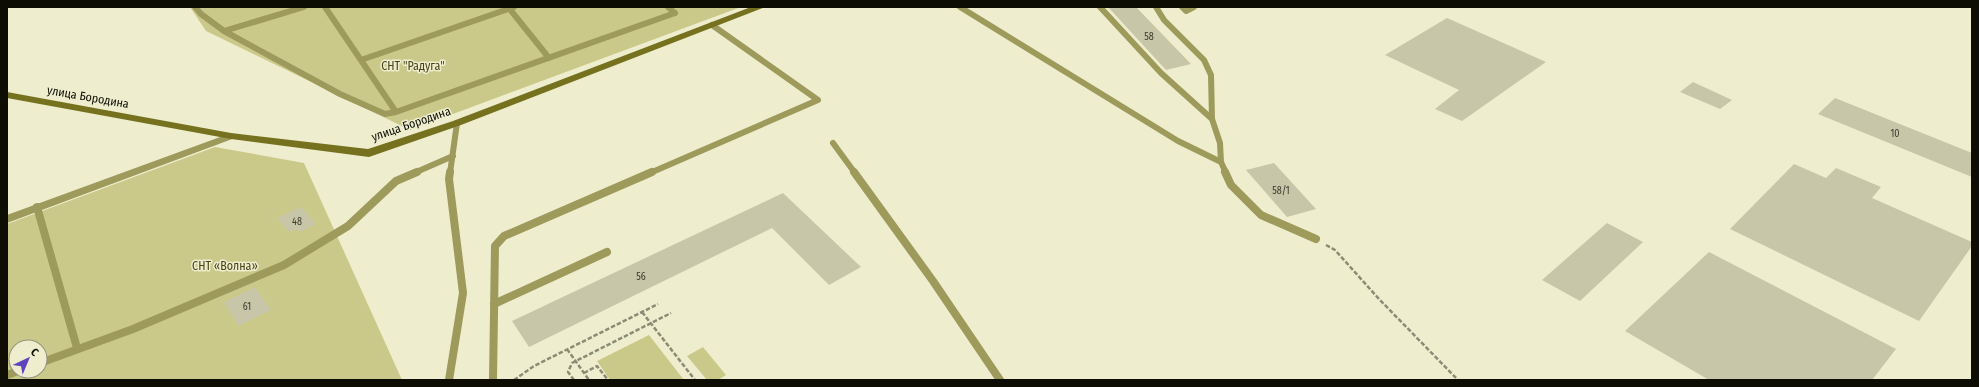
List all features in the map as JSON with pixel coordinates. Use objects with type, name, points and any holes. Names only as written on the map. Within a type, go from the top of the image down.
[{"type":"main road","name":"улица Бородина","points":[[7,95],[231,136],[369,153],[456,123],[760,7]]},
{"type":"street","points":[[7,218],[231,136]]},
{"type":"lane","points":[[195,7],[201,14],[224,31],[340,94],[384,114],[396,112],[675,13],[668,7]]},
{"type":"lane","points":[[224,31],[304,7]]},
{"type":"lane","points":[[325,7],[396,112]]},
{"type":"lane","points":[[960,7],[1178,141],[1221,162]]},
{"type":"lane","points":[[1100,7],[1161,73],[1212,119]]},
{"type":"lane","points":[[1156,7],[1164,20],[1204,60],[1212,75],[1212,119],[1220,143],[1221,162],[1231,185],[1261,215],[1316,239]]},
{"type":"lane","points":[[1182,7],[1186,11],[1194,7]]},
{"type":"lane","points":[[361,60],[510,8],[549,58]]},
{"type":"lane","points":[[493,380],[495,246],[498,241],[504,236],[818,100],[712,25]]},
{"type":"lane","points":[[449,380],[463,293],[449,179],[456,123]]},
{"type":"lane","points":[[832,143],[933,281],[1000,380]]},
{"type":"lane","points":[[48,360],[133,329],[284,265],[348,226],[396,181],[453,156]]},
{"type":"lane","points":[[36,207],[77,348]]},
{"type":"lane","points":[[494,304],[606,252]]},
{"type":"path","points":[[1316,239],[1335,250],[1379,300],[1458,380]]},
{"type":"path","points":[[514,380],[534,366],[658,304]]},
{"type":"path","points":[[642,312],[695,380]]},
{"type":"path","points":[[574,380],[568,372],[568,367],[576,361],[671,313]]},
{"type":"path","points":[[568,349],[589,380]]},
{"type":"path","points":[[584,373],[597,366],[608,380]]},
{"type":"green space","name":"СНТ \"Радуга\"","points":[[190,7],[741,7],[410,130],[206,31]]},
{"type":"green space","name":"СНТ «Волна»","points":[[215,147],[304,163],[402,380],[7,380],[7,224]]},
{"type":"green space","points":[[649,335],[684,380],[610,380],[597,361]]},
{"type":"green space","points":[[703,347],[726,375],[718,380],[707,380],[687,356]]},
{"type":"building","points":[[1108,7],[1136,7],[1191,64],[1166,70]]},
{"type":"building","points":[[1447,18],[1546,62],[1462,121],[1435,109],[1459,90],[1385,55]]},
{"type":"building","points":[[1693,82],[1732,100],[1720,109],[1680,92]]},
{"type":"building","points":[[1835,98],[1972,153],[1972,177],[1818,114]]},
{"type":"building","points":[[1274,163],[1316,209],[1287,217],[1246,170]]},
{"type":"building","points":[[1794,164],[1826,178],[1836,168],[1881,187],[1872,198],[1972,242],[1972,246],[1919,321],[1730,229]]},
{"type":"building","points":[[783,193],[861,267],[829,285],[772,228],[529,347],[512,321]]},
{"type":"building","points":[[301,207],[316,224],[300,232],[297,229],[289,232],[277,218]]},
{"type":"building","points":[[1607,223],[1643,242],[1580,301],[1542,280]]},
{"type":"building","points":[[1709,252],[1896,349],[1872,380],[1709,380],[1625,331]]},
{"type":"building","points":[[255,287],[271,310],[239,326],[224,302]]}]
